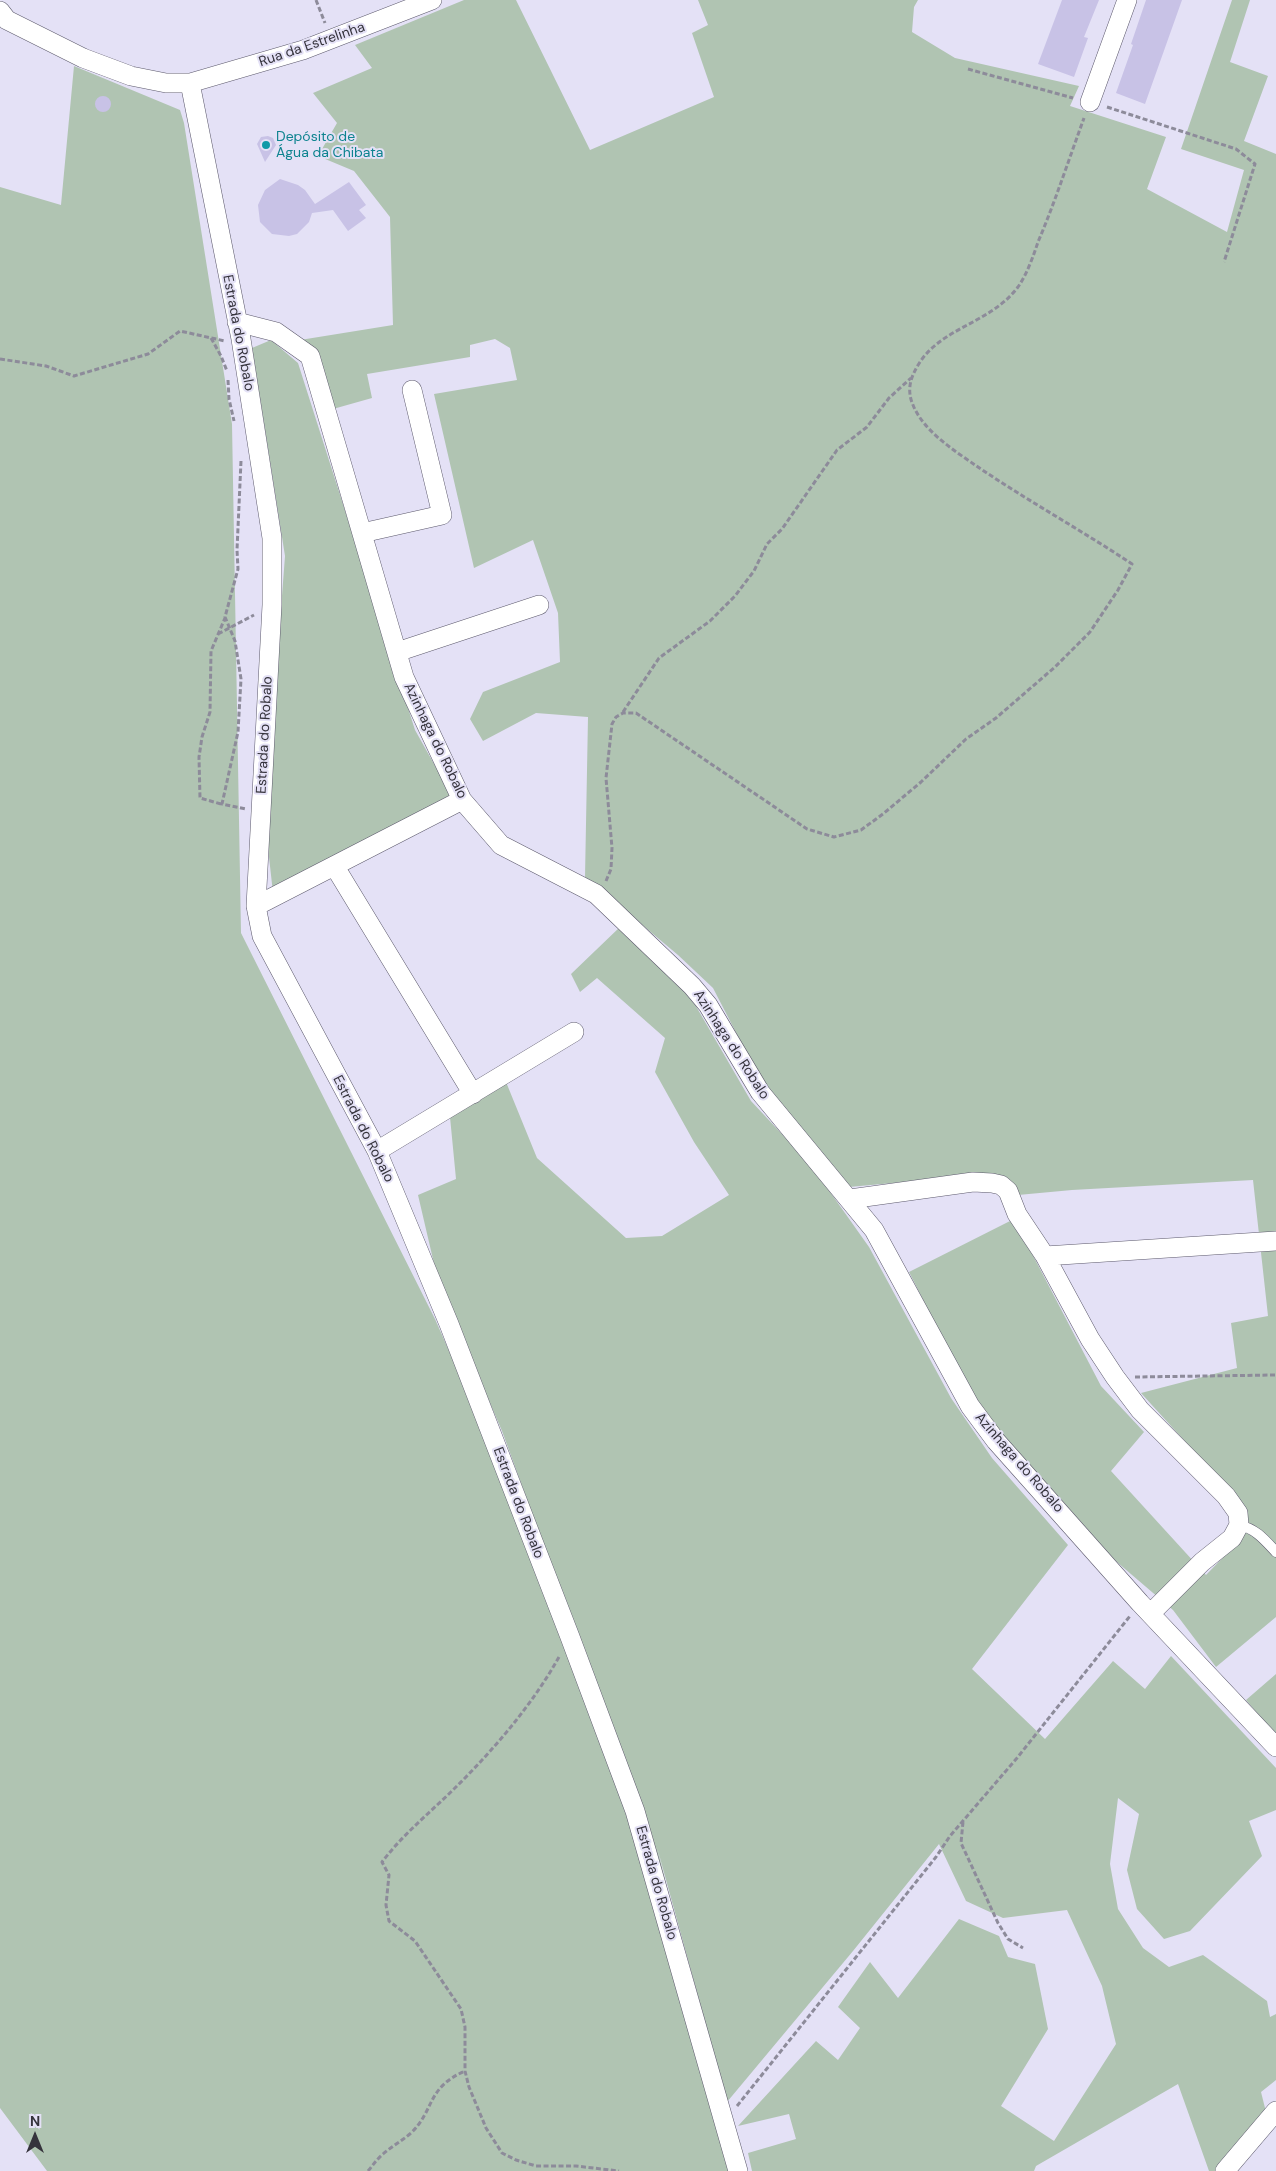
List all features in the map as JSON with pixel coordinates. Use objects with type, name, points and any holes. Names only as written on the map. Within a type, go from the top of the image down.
[{"type":"street","name":"Rua da Estrelinha","points":[[0,11],[7,20],[83,58],[131,76],[166,83],[190,84],[303,50],[432,0]]},
{"type":"street","points":[[1090,102],[1127,0]]},
{"type":"street","name":"Estrada do Robalo","points":[[190,84],[239,331],[272,538],[272,606],[256,906],[262,936],[377,1151],[449,1324],[570,1637],[635,1811],[738,2171]]},
{"type":"street","name":"Azinhaga do Robalo","points":[[239,331],[276,332],[310,356],[404,677],[462,800],[501,844],[596,894],[692,986],[708,1005],[760,1092],[850,1198],[874,1230],[970,1406],[996,1441],[1146,1608],[1276,1747]]},
{"type":"street","points":[[362,533],[442,515],[412,390]]},
{"type":"street","points":[[397,652],[539,605]]},
{"type":"street","points":[[256,906],[462,800]]},
{"type":"street","points":[[335,867],[473,1094]]},
{"type":"street","points":[[377,1151],[574,1032]]},
{"type":"street","points":[[850,1198],[974,1182],[992,1182],[1001,1185],[1008,1191],[1017,1214],[1045,1256],[1090,1339],[1115,1377],[1140,1410],[1226,1496],[1238,1513],[1239,1525],[1232,1538],[1146,1608]]},
{"type":"street","points":[[1045,1256],[1276,1241]]},
{"type":"street","points":[[1225,2171],[1276,2111]]},
{"type":"lane","points":[[1239,1525],[1251,1528],[1260,1534],[1276,1552]]},
{"type":"path","points":[[316,0],[332,39]]},
{"type":"path","points":[[968,69],[1090,102],[1236,148],[1255,164],[1224,262]]},
{"type":"path","points":[[623,713],[636,713],[806,829],[834,837],[861,830],[883,814],[921,782],[966,739],[996,718],[1055,667],[1090,632],[1118,590],[1132,564],[1018,494],[950,448],[924,422],[913,405],[909,390],[912,378],[921,361],[941,340],[978,321],[1002,305],[1019,286],[1044,230],[1090,102]]},
{"type":"path","points":[[0,358],[46,366],[74,376],[148,354],[180,330],[223,341],[239,331]]},
{"type":"path","points":[[211,338],[228,374],[229,399],[236,428]]},
{"type":"path","points":[[596,894],[611,869],[612,848],[606,778],[612,724],[616,717],[623,713],[659,658],[710,622],[735,596],[754,571],[767,544],[782,529],[837,450],[866,427],[889,398],[912,378]]},
{"type":"path","points":[[241,455],[236,550],[238,569],[225,618],[211,651],[210,712],[202,737],[198,778],[200,798],[260,811]]},
{"type":"path","points":[[218,634],[272,606]]},
{"type":"path","points":[[222,804],[238,732],[241,679],[235,641],[225,618]]},
{"type":"path","points":[[1115,1377],[1276,1376]]},
{"type":"path","points":[[724,2122],[964,1821],[1146,1608]]},
{"type":"path","points":[[570,1637],[529,1704],[499,1742],[457,1786],[397,1842],[382,1862],[389,1875],[386,1905],[389,1921],[415,1941],[461,2009],[465,2028],[465,2071],[469,2087],[486,2128],[502,2153],[527,2164],[593,2167],[619,2171]]},
{"type":"path","points":[[964,1821],[960,1838],[961,1843],[991,1908],[1008,1939],[1023,1948]]},
{"type":"path","points":[[368,2171],[383,2154],[411,2133],[420,2122],[435,2092],[451,2077],[465,2071]]},
{"type":"green space","points":[[464,0],[516,0],[590,150],[714,97],[692,33],[708,25],[698,0],[918,0],[914,7],[912,32],[955,58],[1079,86],[1070,106],[1166,137],[1147,189],[1227,232],[1244,170],[1181,149],[1232,0],[1250,0],[1230,62],[1268,76],[1244,141],[1276,154],[1276,1617],[1216,1667],[1173,1610],[1111,1557],[997,1430],[960,1373],[909,1272],[1014,1219],[1101,1386],[1144,1432],[1111,1471],[1206,1575],[1237,1543],[1220,1480],[1141,1393],[1237,1368],[1231,1323],[1268,1316],[1253,1180],[1072,1190],[1018,1195],[937,1179],[849,1187],[762,1083],[713,988],[678,955],[585,877],[588,717],[536,713],[483,741],[470,719],[483,692],[560,662],[558,613],[533,540],[474,568],[434,394],[517,380],[510,348],[495,339],[470,345],[470,357],[367,374],[372,398],[333,409],[300,340],[393,325],[390,217],[354,171],[318,156],[337,123],[313,93],[372,68],[355,45]]},
{"type":"green space","points":[[74,66],[180,110],[184,123],[232,424],[241,933],[435,1319],[588,1667],[502,1431],[439,1285],[418,1195],[456,1179],[450,1117],[506,1082],[537,1158],[626,1238],[662,1236],[729,1195],[694,1142],[655,1072],[665,1038],[597,978],[580,992],[571,974],[621,926],[686,989],[751,1101],[811,1165],[869,1247],[951,1398],[992,1458],[1068,1545],[972,1669],[1045,1739],[1113,1661],[1145,1689],[1171,1656],[1276,1768],[1276,1810],[1249,1821],[1262,1856],[1190,1931],[1164,1939],[1137,1909],[1127,1870],[1139,1814],[1118,1798],[1110,1864],[1118,1909],[1143,1948],[1169,1967],[1203,1955],[1267,2001],[1270,2017],[1276,2014],[1276,2080],[1261,2092],[1266,2112],[1215,2171],[1209,2171],[1178,2084],[1036,2166],[1034,2171],[752,2171],[748,2153],[796,2139],[789,2114],[738,2126],[816,2041],[838,2060],[860,2028],[838,2007],[870,1962],[898,1998],[959,1919],[999,1936],[1008,1957],[1035,1964],[1048,2029],[1001,2106],[1054,2141],[1116,2044],[1102,1986],[1067,1910],[1003,1918],[966,1901],[939,1844],[727,2102],[657,1847],[738,2171],[47,2171],[0,2108],[0,187],[61,205]]},
{"type":"green space","points":[[271,340],[298,363],[415,730],[452,796],[273,893],[265,821],[285,556],[252,348]]},
{"type":"green space","points":[[1276,1674],[1276,1736],[1246,1700]]},
{"type":"building","points":[[1062,0],[1099,0],[1084,37],[1088,38],[1074,77],[1038,64]]},
{"type":"building","points":[[1146,0],[1182,0],[1145,104],[1116,93]]},
{"type":"building","points":[[103,96],[111,104],[103,112],[95,104]]},
{"type":"building","name":"Depósito de Água da Chibata","points":[[268,136],[273,138],[276,145],[265,162],[257,144],[261,137]]},
{"type":"building","points":[[280,179],[298,185],[305,190],[315,204],[349,182],[366,205],[359,210],[366,218],[348,231],[333,210],[312,213],[309,222],[297,234],[289,236],[272,234],[260,222],[258,205],[265,190]]},
{"type":"place","name":"Depósito de Água da Chibata","points":[[266,145]]}]
